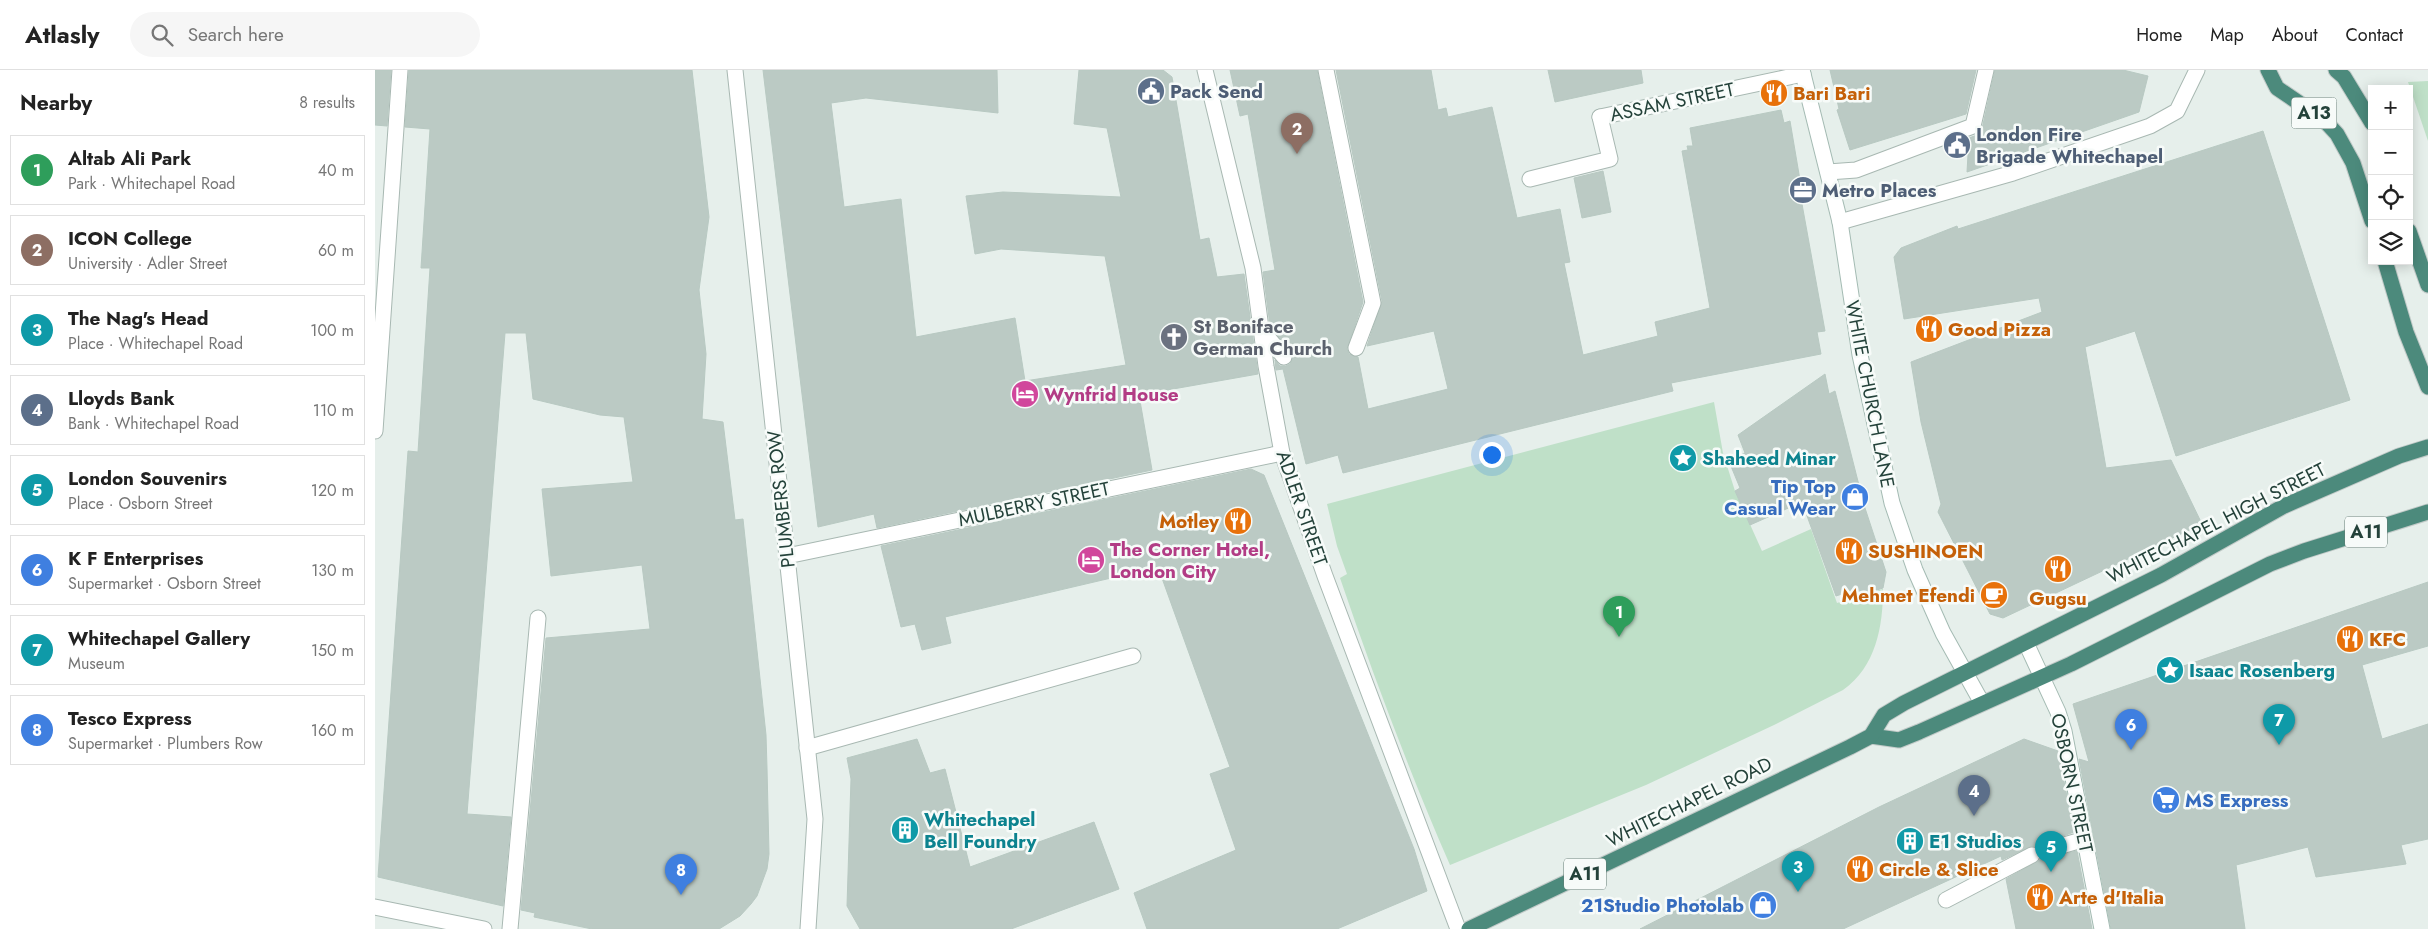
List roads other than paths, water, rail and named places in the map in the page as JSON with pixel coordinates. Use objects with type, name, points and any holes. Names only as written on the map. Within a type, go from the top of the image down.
[{"type":"highway","name":"A13","points":[[2268,70],[2277,88],[2324,120],[2337,134],[2353,163],[2372,220]]},
{"type":"highway","name":"A13","points":[[2336,70],[2345,77],[2368,116]]},
{"type":"highway","points":[[2413,242],[2428,285]]},
{"type":"highway","points":[[2386,265],[2406,332],[2428,387]]},
{"type":"highway","name":"WHITECHAPEL HIGH STREET","points":[[2025,643],[2161,575],[2284,506],[2399,456],[2428,447]]},
{"type":"highway","name":"A11","points":[[1871,736],[1899,740],[2127,637],[2270,564],[2303,551],[2428,512]]},
{"type":"highway","points":[[1871,736],[1884,715],[2025,643]]},
{"type":"highway","name":"WHITECHAPEL ROAD","points":[[1469,929],[1871,736]]},
{"type":"street","points":[[375,431],[377,361],[400,70]]},
{"type":"street","name":"PLUMBERS ROW","points":[[735,70],[815,819],[808,929]]},
{"type":"street","name":"ADLER STREET","points":[[1205,70],[1253,268],[1261,329],[1282,453],[1325,576],[1458,929]]},
{"type":"street","points":[[1326,70],[1373,303],[1356,348]]},
{"type":"street","points":[[1829,172],[1855,170],[1973,126],[1987,70]]},
{"type":"street","points":[[1840,222],[2013,174],[2149,126],[2177,111],[2197,70]]},
{"type":"street","name":"WHITE CHURCH LANE","points":[[1803,72],[1840,222],[1860,355],[1892,503],[1915,570],[1943,633],[1982,703]]},
{"type":"street","name":"ASSAM STREET","points":[[1530,179],[1610,159],[1600,117],[1803,72]]},
{"type":"street","points":[[1261,329],[1284,357]]},
{"type":"street","name":"MULBERRY STREET","points":[[787,556],[1282,453]]},
{"type":"street","points":[[510,929],[538,618]]},
{"type":"street","name":"OSBORN STREET","points":[[2025,643],[2042,676],[2064,731],[2102,929]]},
{"type":"street","points":[[807,748],[1133,656]]},
{"type":"street","points":[[2061,846],[2085,839]]},
{"type":"street","points":[[1946,900],[2032,855]]},
{"type":"street","points":[[375,906],[484,929]]},
{"type":"place","name":"Pack Send","points":[[1151,91]]},
{"type":"place","name":"Bari Bari","points":[[1774,93]]},
{"type":"place","name":"London Fire Brigade Whitechapel","points":[[1957,145]]},
{"type":"place","name":"ICON College","points":[[1297,154]]},
{"type":"place","name":"Metro Places","points":[[1803,190]]},
{"type":"place","name":"Good Pizza","points":[[1929,329]]},
{"type":"place","name":"St Boniface German Church","points":[[1174,337]]},
{"type":"place","name":"Wynfrid House","points":[[1025,394]]},
{"type":"place","name":"Shaheed Minar","points":[[1683,458]]},
{"type":"place","name":"Tip Top Casual Wear","points":[[1855,497]]},
{"type":"place","name":"Motley","points":[[1238,521]]},
{"type":"place","name":"SUSHINOEN","points":[[1849,551]]},
{"type":"place","name":"The Corner Hotel, London City","points":[[1091,560]]},
{"type":"place","name":"Gugsu","points":[[2058,569]]},
{"type":"place","name":"Mehmet Efendi","points":[[1994,595]]},
{"type":"place","name":"Altab Ali Park","points":[[1619,637]]},
{"type":"place","name":"KFC","points":[[2350,639]]},
{"type":"place","name":"Isaac Rosenberg","points":[[2170,670]]},
{"type":"place","name":"Whitechapel Gallery","points":[[2279,745]]},
{"type":"place","name":"K F Enterprises","points":[[2131,750]]},
{"type":"place","name":"MS Express","points":[[2166,800]]},
{"type":"place","name":"Lloyds Bank","points":[[1974,816]]},
{"type":"place","name":"Whitechapel Bell Foundry","points":[[905,830]]},
{"type":"place","name":"E1 Studios","points":[[1910,841]]},
{"type":"place","name":"Circle & Slice","points":[[1860,869]]},
{"type":"place","name":"London Souvenirs","points":[[2051,872]]},
{"type":"place","name":"The Nag's Head","points":[[1798,892]]},
{"type":"place","name":"Tesco Express","points":[[681,895]]},
{"type":"place","name":"Arte d'Italia","points":[[2040,897]]},
{"type":"place","name":"21Studio Photolab","points":[[1763,905]]}]
